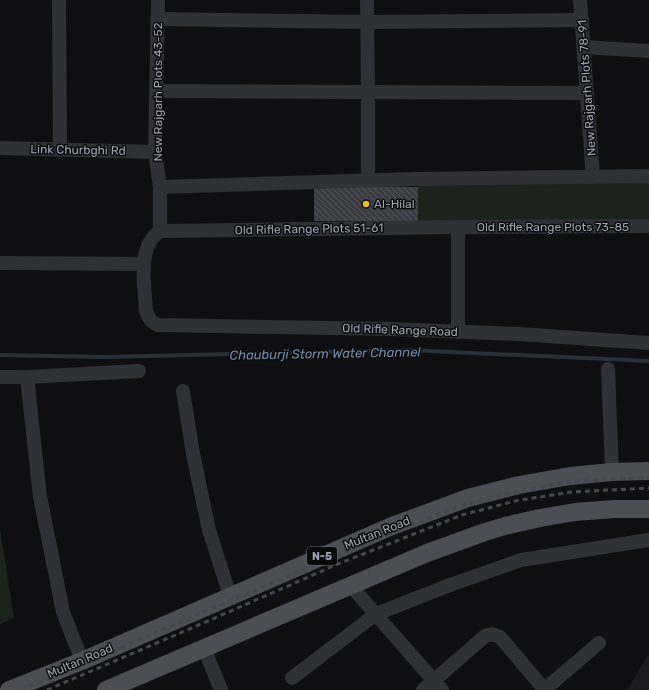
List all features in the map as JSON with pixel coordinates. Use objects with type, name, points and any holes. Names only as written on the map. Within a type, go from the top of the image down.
[{"type":"main road","name":"Multan Road","points":[[8,690],[82,661],[392,526],[468,498],[518,485],[570,476],[612,472],[649,471]]},
{"type":"main road","points":[[106,690],[427,553],[505,526],[575,512],[614,509],[649,509]]},
{"type":"street","points":[[59,0],[60,149]]},
{"type":"street","name":"New Rajgarh Plots 43-52","points":[[158,0],[155,152],[160,187],[160,231]]},
{"type":"street","points":[[367,0],[368,180]]},
{"type":"street","name":"New Rajgarh Plots 78-91","points":[[580,0],[593,177]]},
{"type":"street","points":[[158,18],[367,22],[582,20]]},
{"type":"street","points":[[584,47],[649,51]]},
{"type":"street","points":[[157,91],[587,93]]},
{"type":"street","name":"Link Churbghi Rd","points":[[0,148],[155,152]]},
{"type":"street","points":[[160,187],[368,180],[649,176]]},
{"type":"street","name":"Old Rifle Range Plots 73-85","points":[[458,227],[649,226]]},
{"type":"street","points":[[458,227],[458,332]]},
{"type":"street","name":"Old Rifle Range Plots 51-61","points":[[160,231],[458,227]]},
{"type":"street","points":[[0,263],[143,264],[146,250],[150,241],[160,231]]},
{"type":"street","name":"Old Rifle Range Road","points":[[143,264],[146,312],[152,322],[158,325],[519,334],[649,343]]},
{"type":"street","points":[[608,369],[612,472]]},
{"type":"street","points":[[0,376],[139,371]]},
{"type":"street","points":[[27,376],[40,497],[63,612],[82,661]]},
{"type":"street","points":[[183,391],[192,454],[209,530],[230,596]]},
{"type":"street","points":[[292,678],[376,614],[450,585],[521,560],[649,540]]},
{"type":"street","points":[[351,586],[438,685]]},
{"type":"street","points":[[423,690],[438,685],[485,636],[492,634],[500,637],[545,690],[599,643]]},
{"type":"street","points":[[204,648],[221,690]]},
{"type":"shaded area","points":[[649,175],[649,225],[418,225],[418,179]]},
{"type":"shaded area","points":[[0,529],[14,618],[0,624]]},
{"type":"shaded area","points":[[649,653],[649,690],[627,690]]},
{"type":"building","name":"Al-Hilal","points":[[314,187],[418,187],[418,221],[314,221]]},
{"type":"waterway","name":"Chauburji Storm Water Channel","points":[[0,355],[104,357],[408,350],[649,361]]},
{"type":"railway","points":[[21,690],[338,555],[460,506],[512,492],[568,482],[601,479],[649,478]]},
{"type":"railway","points":[[47,690],[338,564],[462,515],[515,501],[571,492],[649,488]]},
{"type":"place","name":"Al-Hilal","points":[[366,204]]}]
